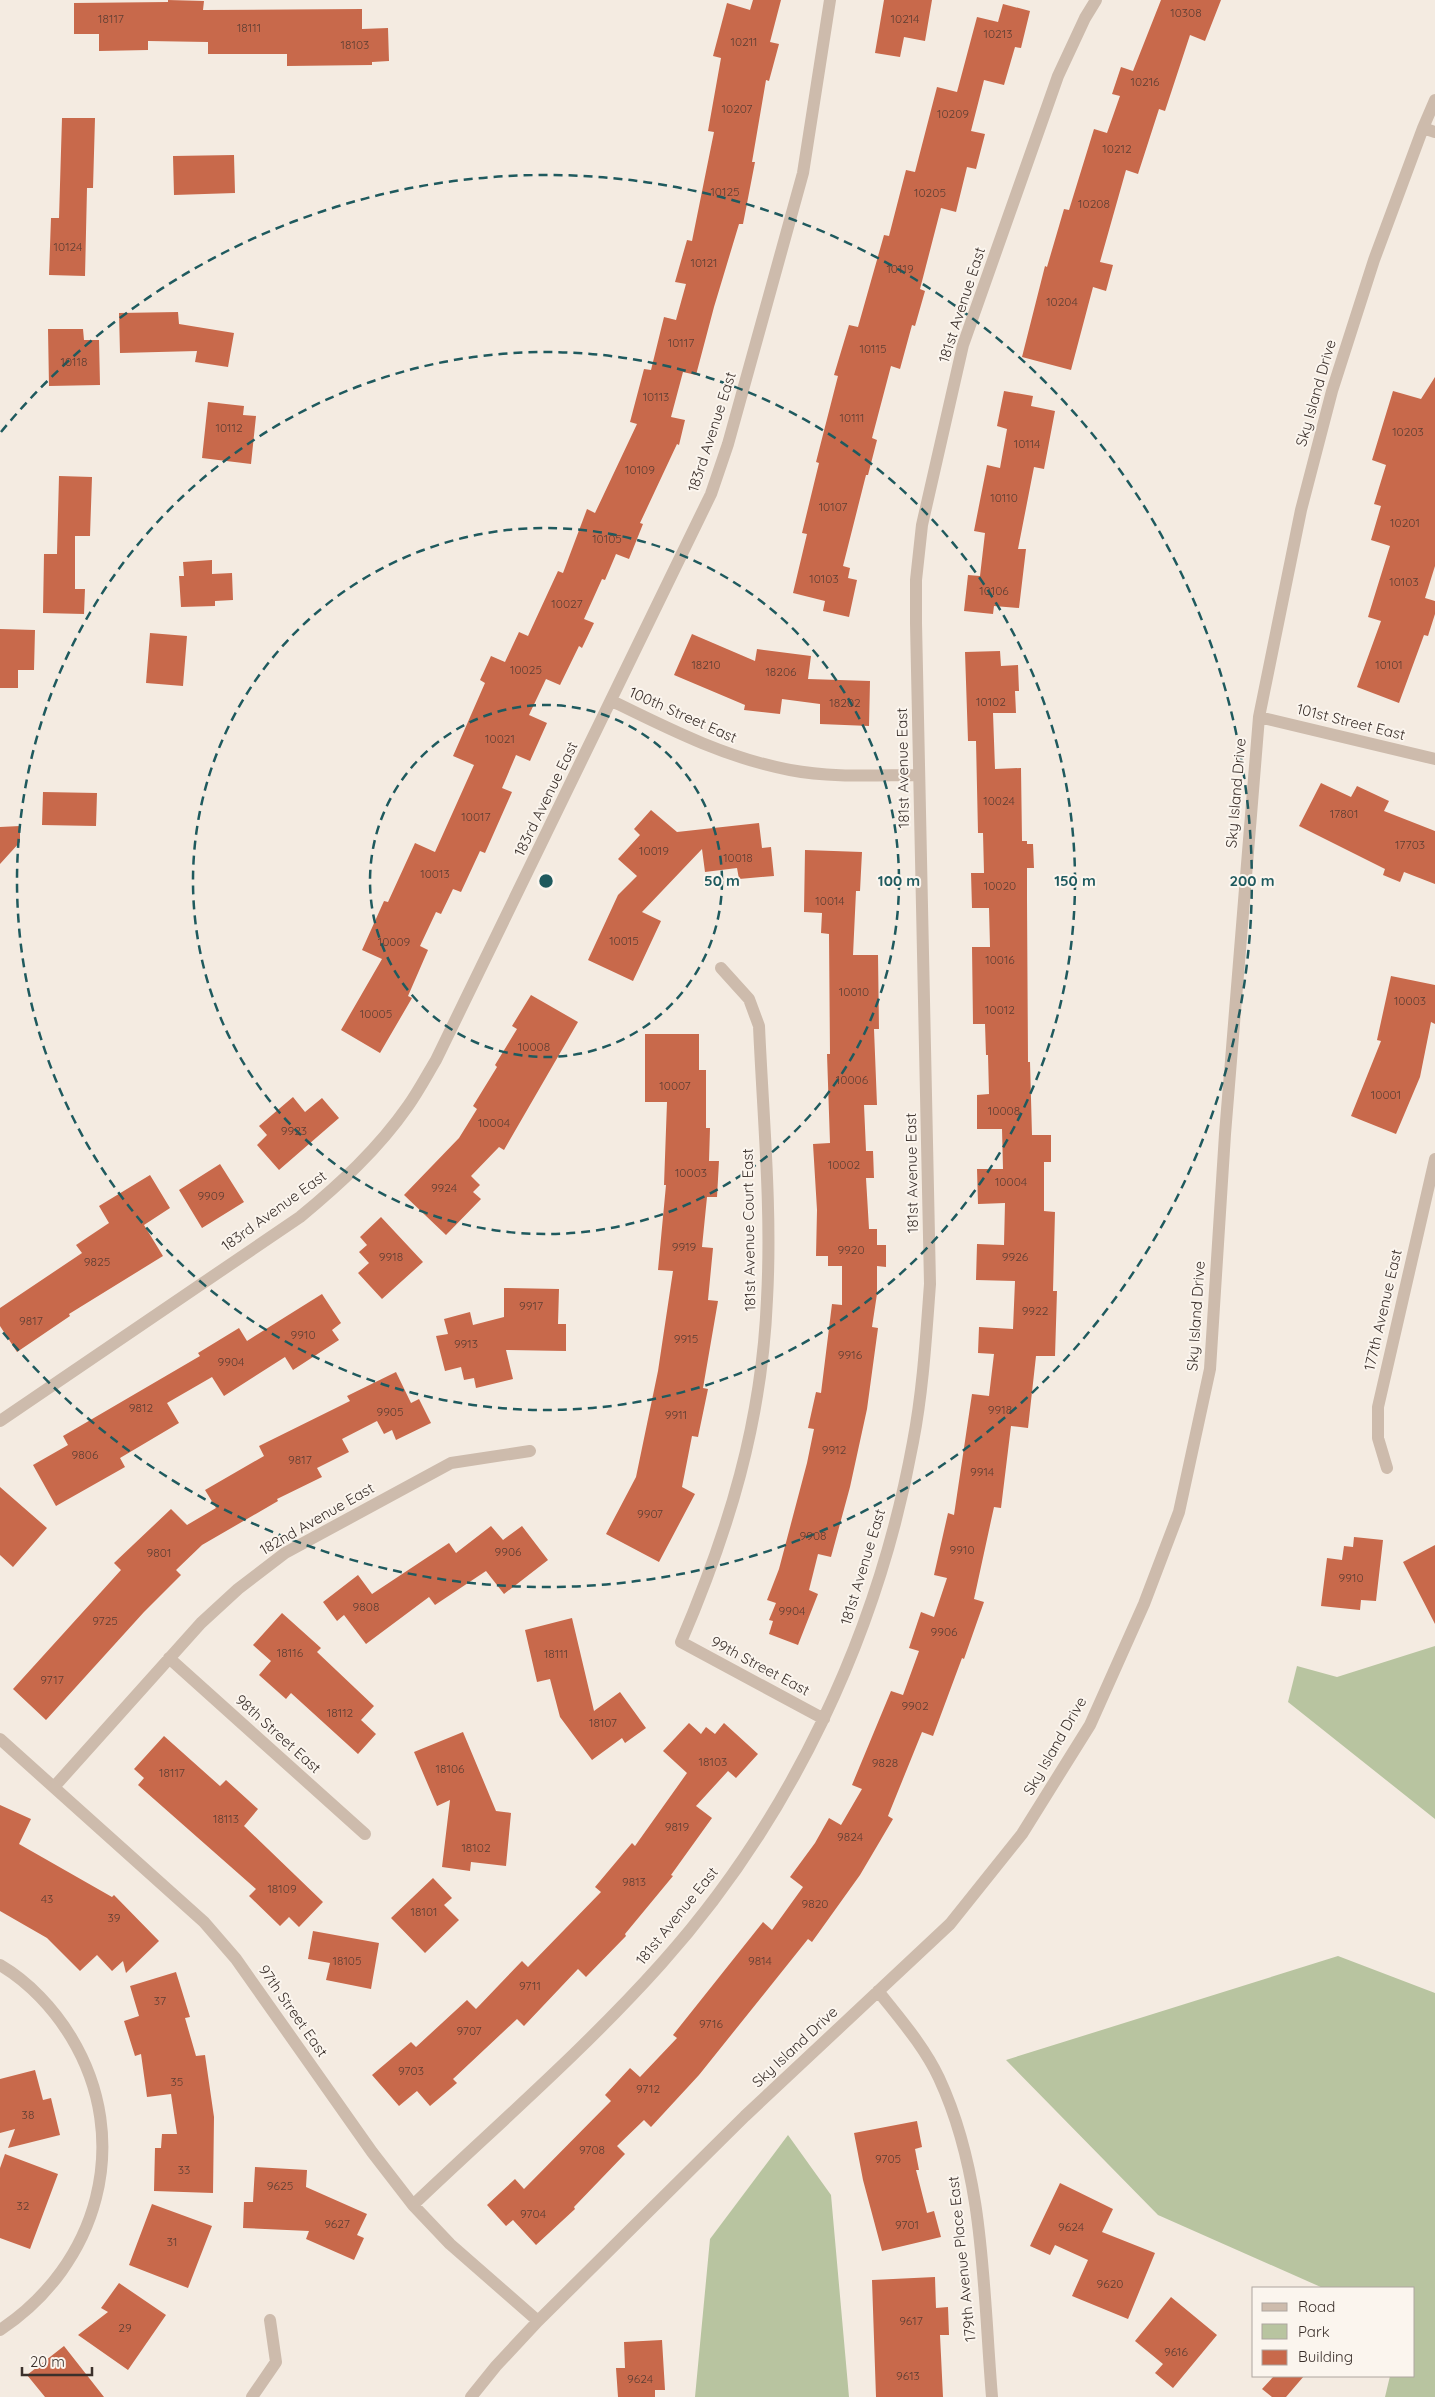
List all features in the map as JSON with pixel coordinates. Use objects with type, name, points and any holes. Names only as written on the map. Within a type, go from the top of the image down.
[{"type":"street","name":"183rd Avenue East","points":[[0,1421],[300,1217],[337,1186],[377,1146],[408,1106],[436,1060],[612,701],[710,494],[728,444],[803,173],[830,0]]},
{"type":"street","name":"181st Avenue East","points":[[413,2205],[604,2024],[662,1963],[711,1903],[760,1833],[802,1762],[824,1719],[855,1648],[878,1584],[899,1510],[913,1442],[925,1359],[930,1284],[916,580],[924,516],[963,345],[1058,76],[1085,18],[1096,0]]},
{"type":"street","name":"Sky Island Drive","points":[[471,2397],[496,2366],[538,2321],[745,2116],[950,1924],[1022,1834],[1085,1733],[1144,1604],[1179,1512],[1210,1369],[1225,1134],[1259,717],[1301,510],[1332,391],[1374,260],[1435,100]]},
{"type":"street","points":[[1423,128],[1435,132]]},
{"type":"street","name":"100th Street East","points":[[612,701],[690,739],[739,758],[790,770],[839,775],[919,775]]},
{"type":"street","name":"101st Street East","points":[[1259,717],[1435,759]]},
{"type":"street","name":"181st Avenue Court East","points":[[681,1642],[710,1576],[747,1452],[763,1358],[768,1299],[768,1230],[759,1026],[749,999],[721,968]]},
{"type":"street","name":"177th Avenue East","points":[[1386,1468],[1378,1438],[1378,1406],[1434,1162]]},
{"type":"street","name":"182nd Avenue East","points":[[54,1787],[201,1624],[238,1588],[285,1553],[451,1463],[530,1451]]},
{"type":"street","name":"99th Street East","points":[[681,1642],[824,1719]]},
{"type":"street","name":"98th Street East","points":[[169,1658],[365,1834]]},
{"type":"street","name":"97th Street East","points":[[0,1738],[204,1922],[236,1959],[372,2152],[413,2205],[450,2244],[538,2321]]},
{"type":"street","points":[[0,1965],[13,1973],[46,2002],[63,2024],[79,2051],[89,2074],[98,2104],[102,2143],[101,2173],[94,2206],[85,2231],[68,2264],[47,2292],[19,2317],[0,2330]]},
{"type":"street","name":"179th Avenue Place East","points":[[878,1991],[921,2046],[939,2077],[961,2135],[973,2184],[992,2397]]},
{"type":"street","points":[[252,2397],[276,2362],[270,2320]]},
{"type":"green space","points":[[1435,1646],[1435,1819],[1288,1702],[1297,1666],[1337,1677]]},
{"type":"green space","points":[[1338,1956],[1435,1993],[1435,2397],[1385,2397],[1390,2377],[1415,2377],[1415,2287],[1321,2287],[1158,2215],[1006,2060]]},
{"type":"green space","points":[[788,2135],[831,2195],[849,2397],[695,2397],[710,2239]]},
{"type":"building","points":[[168,0],[204,1],[203,10],[362,9],[362,29],[388,28],[389,61],[372,62],[372,65],[287,66],[287,54],[208,54],[208,42],[148,41],[148,50],[99,51],[99,34],[74,34],[74,3],[168,2]]},
{"type":"building","points":[[753,0],[781,0],[770,42],[779,44],[769,81],[766,80],[752,162],[755,162],[743,224],[739,224],[696,375],[683,372],[671,417],[685,420],[679,445],[677,444],[640,523],[643,524],[629,559],[616,554],[605,580],[602,579],[584,619],[594,623],[582,648],[579,646],[560,685],[546,679],[529,715],[547,723],[530,761],[516,755],[502,788],[512,792],[485,853],[480,851],[461,892],[453,889],[441,914],[436,912],[420,946],[428,950],[408,996],[412,998],[380,1053],[341,1030],[382,959],[362,950],[384,901],[388,902],[415,843],[435,852],[474,765],[453,756],[485,683],[480,680],[491,656],[505,662],[519,632],[528,636],[558,571],[563,573],[587,509],[595,513],[637,424],[630,422],[644,369],[651,370],[664,317],[676,320],[686,284],[675,282],[687,240],[692,241],[714,132],[708,131],[721,58],[713,56],[727,3],[750,10]]},
{"type":"building","points":[[884,0],[932,0],[925,41],[904,37],[900,57],[875,53]]},
{"type":"building","points":[[1161,0],[1221,0],[1205,41],[1190,35],[1165,111],[1159,109],[1138,174],[1126,170],[1100,262],[1113,265],[1106,291],[1093,287],[1071,370],[1022,357],[1045,266],[1047,267],[1064,209],[1069,210],[1094,129],[1107,133],[1120,96],[1112,94],[1121,67],[1133,71]]},
{"type":"building","points":[[1003,4],[1030,11],[1021,48],[1015,47],[1004,85],[984,80],[971,131],[985,134],[976,169],[967,167],[956,212],[941,208],[920,289],[925,291],[915,326],[912,325],[900,369],[891,366],[872,438],[877,440],[868,475],[866,475],[843,566],[850,568],[848,578],[857,580],[849,617],[823,611],[825,601],[793,593],[807,534],[802,533],[819,463],[816,462],[838,376],[834,375],[849,325],[858,327],[884,235],[889,236],[906,170],[915,172],[937,87],[957,92],[977,17],[998,22]]},
{"type":"building","points":[[62,118],[95,118],[93,188],[87,188],[85,276],[49,275],[51,218],[59,218]]},
{"type":"building","points":[[234,155],[235,193],[174,195],[173,156]]},
{"type":"building","points":[[178,312],[179,324],[234,333],[228,367],[195,362],[197,351],[120,353],[119,313]]},
{"type":"building","points":[[48,329],[83,329],[84,340],[99,340],[100,385],[49,386]]},
{"type":"building","points":[[1435,377],[1435,566],[1425,598],[1435,601],[1435,614],[1428,636],[1424,635],[1399,703],[1357,687],[1381,621],[1368,617],[1390,546],[1371,540],[1381,506],[1374,504],[1386,465],[1372,460],[1393,391],[1421,399]]},
{"type":"building","points":[[1004,391],[1033,396],[1031,406],[1055,411],[1044,469],[1034,467],[1018,549],[1026,549],[1019,608],[994,606],[993,614],[964,611],[968,575],[980,576],[985,533],[974,531],[987,465],[1000,468],[1007,429],[997,426]]},
{"type":"building","points":[[208,402],[244,406],[243,415],[256,416],[251,464],[202,458]]},
{"type":"building","points":[[59,476],[92,477],[90,536],[75,536],[75,589],[85,589],[84,614],[43,613],[44,554],[57,554]]},
{"type":"building","points":[[212,560],[212,574],[232,573],[233,600],[215,601],[215,606],[181,607],[179,576],[184,576],[183,562]]},
{"type":"building","points":[[0,629],[35,630],[34,670],[18,670],[18,688],[0,688]]},
{"type":"building","points":[[150,633],[187,636],[183,686],[146,683]]},
{"type":"building","points":[[692,634],[755,661],[757,649],[811,656],[808,679],[870,681],[869,726],[820,724],[820,704],[782,699],[780,714],[744,710],[745,705],[674,675]]},
{"type":"building","points":[[1000,651],[1001,666],[1018,665],[1019,691],[1015,691],[1016,713],[993,713],[995,769],[1021,768],[1022,841],[1027,841],[1027,844],[1033,844],[1034,868],[1027,868],[1028,1062],[1030,1062],[1032,1135],[1051,1135],[1051,1162],[1044,1162],[1044,1211],[1055,1212],[1053,1291],[1057,1291],[1055,1356],[1036,1356],[1028,1428],[1011,1426],[1001,1508],[994,1507],[974,1599],[984,1602],[964,1659],[962,1658],[933,1736],[922,1732],[888,1816],[893,1819],[860,1875],[812,1942],[808,1939],[699,2075],[651,2127],[644,2120],[617,2146],[625,2154],[574,2207],[575,2209],[536,2245],[513,2220],[506,2226],[487,2205],[515,2179],[524,2189],[611,2101],[605,2095],[630,2068],[640,2077],[677,2038],[673,2035],[763,1922],[772,1930],[803,1887],[790,1877],[815,1843],[829,1818],[841,1825],[862,1789],[852,1785],[891,1691],[903,1695],[919,1651],[909,1648],[921,1612],[934,1617],[947,1578],[934,1575],[948,1513],[954,1515],[972,1394],[989,1396],[994,1354],[978,1353],[979,1327],[1013,1329],[1015,1281],[976,1280],[977,1244],[1004,1245],[1005,1203],[978,1204],[977,1169],[1003,1169],[1002,1129],[977,1129],[977,1095],[989,1094],[988,1055],[986,1055],[985,1024],[973,1024],[972,947],[990,947],[989,908],[972,908],[971,873],[984,873],[983,833],[978,833],[976,741],[968,741],[965,652]]},
{"type":"building","points":[[1321,783],[1351,797],[1357,786],[1389,801],[1384,811],[1435,831],[1435,884],[1404,872],[1400,882],[1383,875],[1385,869],[1299,826]]},
{"type":"building","points":[[43,792],[97,793],[96,826],[42,825]]},
{"type":"building","points":[[651,810],[677,832],[759,823],[762,848],[771,847],[774,876],[739,879],[737,868],[705,872],[702,849],[642,912],[661,921],[633,981],[588,960],[618,895],[637,876],[618,859],[640,835],[634,829]]},
{"type":"building","points":[[20,826],[20,842],[0,864],[0,827]]},
{"type":"building","points":[[805,850],[862,852],[860,891],[856,891],[853,955],[878,955],[879,1029],[874,1029],[877,1105],[864,1105],[866,1151],[873,1151],[874,1178],[866,1178],[869,1229],[877,1229],[877,1245],[886,1245],[886,1267],[877,1266],[877,1294],[872,1327],[878,1328],[867,1409],[850,1487],[831,1557],[818,1554],[809,1590],[818,1594],[798,1645],[769,1634],[773,1621],[769,1620],[776,1603],[767,1600],[779,1569],[807,1463],[814,1429],[808,1428],[816,1392],[821,1393],[832,1304],[842,1305],[842,1266],[828,1266],[828,1256],[816,1256],[817,1210],[813,1144],[830,1143],[827,1054],[830,1054],[829,934],[821,933],[822,913],[804,912]]},
{"type":"building","points":[[1391,976],[1435,985],[1435,1024],[1431,1022],[1420,1077],[1396,1134],[1351,1116],[1381,1041],[1377,1040]]},
{"type":"building","points":[[531,995],[578,1022],[504,1150],[499,1147],[471,1176],[480,1185],[473,1192],[481,1199],[446,1235],[404,1195],[459,1138],[477,1109],[473,1106],[517,1029],[512,1026]]},
{"type":"building","points":[[645,1034],[699,1034],[699,1070],[706,1070],[706,1128],[710,1128],[709,1161],[719,1161],[717,1197],[707,1197],[702,1247],[713,1248],[708,1300],[718,1301],[703,1388],[708,1389],[698,1437],[692,1436],[682,1487],[695,1494],[659,1562],[606,1534],[636,1477],[658,1371],[673,1271],[658,1270],[666,1185],[664,1185],[667,1102],[645,1102]]},
{"type":"building","points":[[293,1097],[305,1112],[322,1098],[339,1118],[279,1170],[257,1145],[267,1135],[259,1126]]},
{"type":"building","points":[[220,1164],[244,1202],[202,1228],[179,1190]]},
{"type":"building","points":[[150,1175],[170,1208],[144,1225],[163,1256],[69,1314],[70,1316],[17,1352],[0,1326],[0,1308],[82,1253],[76,1245],[109,1223],[99,1206]]},
{"type":"building","points":[[381,1217],[423,1262],[382,1299],[358,1273],[369,1263],[359,1252],[367,1245],[360,1237]]},
{"type":"building","points":[[504,1288],[559,1289],[558,1324],[566,1324],[566,1351],[506,1350],[513,1379],[476,1388],[474,1378],[464,1380],[461,1367],[445,1371],[436,1336],[448,1334],[444,1319],[470,1312],[473,1325],[504,1317]]},
{"type":"building","points":[[322,1294],[341,1323],[332,1330],[339,1340],[293,1370],[285,1357],[224,1396],[212,1377],[167,1403],[179,1423],[120,1458],[125,1467],[56,1506],[33,1465],[68,1445],[63,1436],[200,1356],[198,1353],[239,1328],[247,1341]]},
{"type":"building","points":[[396,1372],[411,1403],[419,1399],[431,1423],[396,1440],[392,1430],[384,1434],[377,1421],[342,1439],[349,1452],[317,1468],[322,1477],[277,1499],[278,1501],[202,1545],[176,1570],[181,1575],[144,1612],[46,1720],[13,1689],[121,1570],[114,1563],[171,1509],[187,1525],[216,1508],[205,1490],[264,1456],[259,1446],[350,1401],[347,1396]]},
{"type":"building","points":[[0,1487],[47,1528],[13,1567],[0,1555]]},
{"type":"building","points":[[491,1526],[503,1540],[522,1526],[548,1560],[504,1594],[486,1571],[435,1605],[429,1597],[366,1644],[344,1615],[337,1621],[323,1602],[358,1575],[372,1594],[449,1543],[456,1553]]},
{"type":"building","points":[[1354,1537],[1383,1540],[1376,1601],[1361,1600],[1360,1610],[1321,1606],[1327,1558],[1342,1560],[1344,1546],[1353,1547]]},
{"type":"building","points":[[1435,1545],[1435,1624],[1403,1562]]},
{"type":"building","points":[[282,1613],[321,1648],[317,1652],[374,1706],[361,1720],[376,1734],[358,1754],[291,1693],[286,1699],[259,1675],[271,1661],[253,1645]]},
{"type":"building","points":[[572,1618],[594,1711],[620,1692],[646,1728],[625,1743],[622,1738],[592,1760],[560,1717],[550,1679],[537,1682],[525,1630]]},
{"type":"building","points":[[689,1723],[701,1734],[706,1727],[715,1734],[724,1723],[758,1754],[736,1778],[728,1771],[696,1806],[712,1818],[671,1875],[673,1876],[625,1934],[626,1936],[586,1977],[578,1969],[524,2026],[517,2019],[453,2079],[457,2083],[430,2106],[417,2091],[399,2106],[372,2075],[411,2042],[416,2047],[467,2000],[476,2009],[522,1961],[528,1967],[601,1892],[595,1887],[632,1843],[635,1846],[687,1773],[663,1751]]},
{"type":"building","points":[[463,1732],[496,1811],[511,1813],[506,1866],[471,1862],[470,1871],[442,1867],[450,1800],[437,1806],[414,1752]]},
{"type":"building","points":[[164,1736],[220,1786],[226,1780],[258,1809],[244,1826],[323,1902],[299,1927],[289,1917],[280,1926],[249,1896],[256,1889],[138,1785],[144,1778],[134,1769]]},
{"type":"building","points":[[0,1805],[31,1819],[19,1844],[112,1897],[114,1895],[159,1941],[126,1973],[123,1961],[112,1971],[97,1955],[80,1971],[47,1938],[0,1911]]},
{"type":"building","points":[[433,1878],[452,1898],[444,1905],[459,1920],[425,1953],[391,1918]]},
{"type":"building","points":[[313,1931],[379,1943],[371,1989],[326,1980],[330,1963],[308,1959]]},
{"type":"building","points":[[176,1972],[190,2017],[185,2018],[196,2056],[205,2055],[214,2117],[213,2193],[154,2191],[155,2148],[161,2148],[162,2134],[177,2134],[171,2094],[147,2097],[141,2054],[135,2056],[124,2021],[139,2016],[130,1986]]},
{"type":"building","points":[[35,2070],[43,2100],[51,2098],[60,2135],[8,2148],[15,2129],[0,2133],[0,2079]]},
{"type":"building","points":[[917,2121],[922,2147],[915,2149],[919,2170],[916,2170],[927,2213],[934,2211],[941,2237],[882,2251],[863,2180],[854,2133]]},
{"type":"building","points":[[5,2154],[58,2174],[30,2249],[0,2238],[0,2168]]},
{"type":"building","points":[[255,2167],[307,2170],[306,2187],[367,2214],[357,2235],[364,2238],[354,2260],[306,2239],[309,2231],[243,2228],[244,2202],[253,2202]]},
{"type":"building","points":[[1060,2183],[1113,2209],[1102,2232],[1155,2253],[1128,2319],[1072,2296],[1088,2260],[1055,2245],[1050,2255],[1030,2246]]},
{"type":"building","points":[[152,2204],[212,2226],[188,2288],[129,2265]]},
{"type":"building","points":[[935,2277],[936,2308],[948,2307],[949,2335],[940,2335],[943,2397],[876,2397],[872,2280]]},
{"type":"building","points":[[119,2283],[166,2315],[128,2370],[78,2335],[108,2312],[101,2308]]},
{"type":"building","points":[[1171,2297],[1217,2335],[1173,2388],[1155,2373],[1163,2364],[1135,2341]]},
{"type":"building","points":[[662,2340],[665,2390],[655,2390],[655,2397],[618,2397],[616,2368],[625,2368],[624,2342]]},
{"type":"building","points":[[64,2346],[104,2397],[45,2397],[27,2375]]},
{"type":"building","points":[[1273,2377],[1303,2377],[1286,2397],[1272,2397],[1262,2389]]}]
